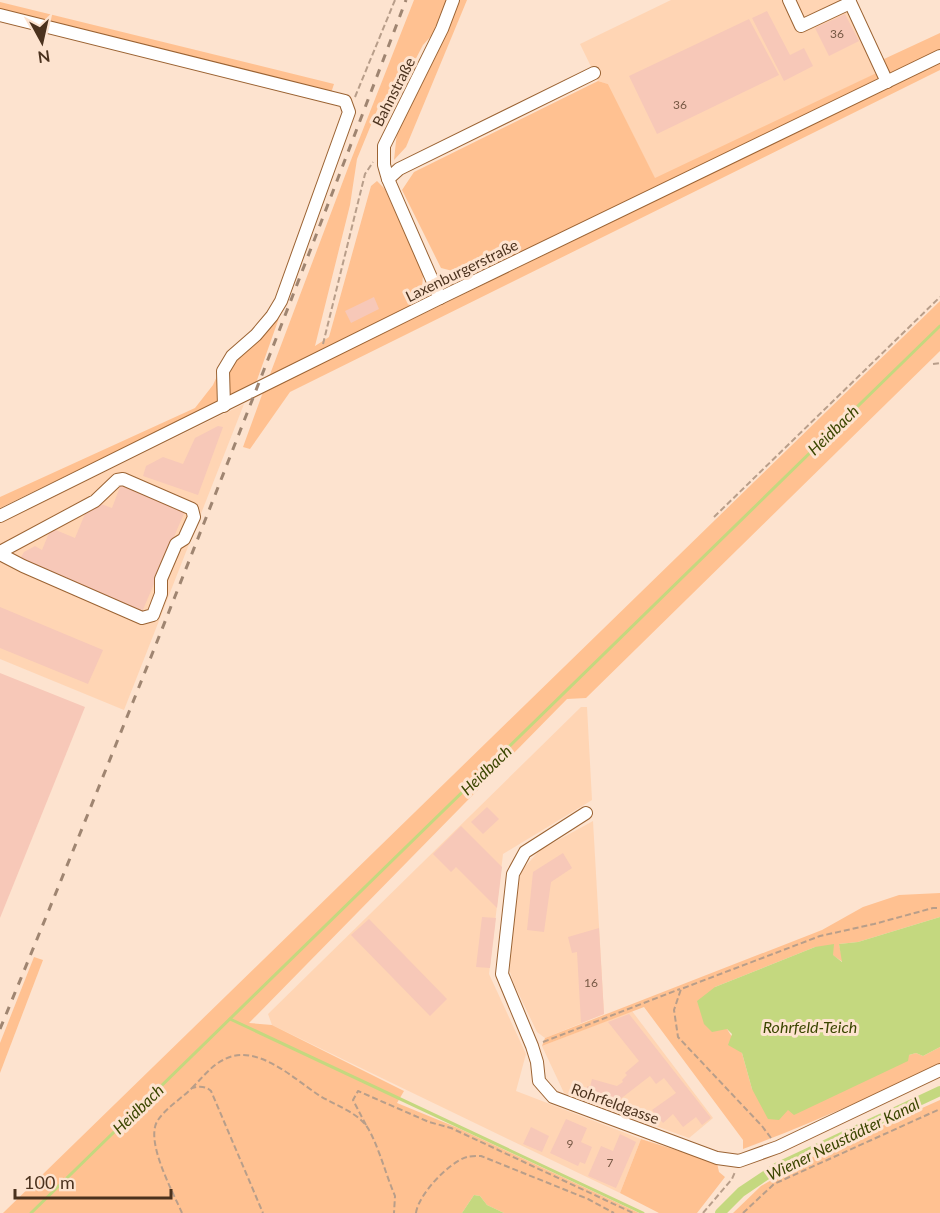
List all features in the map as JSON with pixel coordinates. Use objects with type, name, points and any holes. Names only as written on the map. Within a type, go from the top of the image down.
[{"type":"street","name":"Bahnstraße","points":[[440,298],[388,179],[384,165],[384,146],[442,29],[453,0]]},
{"type":"street","points":[[789,0],[801,26],[850,1],[887,82]]},
{"type":"street","points":[[0,15],[345,101],[350,112],[281,301],[256,335],[232,356],[224,371],[224,406]]},
{"type":"street","name":"Laxenburgerstraße","points":[[0,516],[440,298],[940,56]]},
{"type":"street","points":[[388,179],[399,169],[594,73]]},
{"type":"street","points":[[123,479],[192,509],[194,516],[184,539],[176,544],[161,579],[161,594],[153,615],[142,618],[22,566],[0,553],[95,501],[117,480],[123,479]]},
{"type":"street","name":"Rohrfeldgasse","points":[[586,813],[525,852],[513,874],[502,974],[532,1046],[539,1081],[553,1097],[717,1158],[739,1161],[778,1148],[940,1071]]},
{"type":"path","points":[[350,112],[395,0]]},
{"type":"path","points":[[319,358],[365,174],[384,146]]},
{"type":"path","points":[[714,517],[940,297]]},
{"type":"path","points":[[933,363],[940,363]]},
{"type":"path","points":[[532,1046],[820,936],[940,908]]},
{"type":"path","points":[[681,989],[674,1010],[678,1037],[762,1126],[778,1148]]},
{"type":"path","points":[[182,1213],[156,1150],[154,1133],[158,1120],[223,1059],[240,1056],[260,1058],[357,1116],[366,1125]]},
{"type":"path","points":[[192,1088],[203,1087],[212,1091],[263,1213]]},
{"type":"path","points":[[394,1213],[395,1196],[366,1125],[353,1100],[358,1091],[429,1122],[451,1128],[633,1213]]},
{"type":"path","points":[[743,1213],[774,1184],[940,1109]]},
{"type":"path","points":[[416,1213],[423,1196],[449,1166],[467,1156],[482,1156],[588,1199],[614,1213]]},
{"type":"path","points":[[703,1213],[732,1179],[739,1161]]},
{"type":"shaded area","points":[[414,0],[447,0],[433,34],[423,45],[400,89],[380,103],[357,159],[350,205],[315,346],[329,337],[371,186],[377,181],[385,189],[423,274],[422,291],[413,306],[269,377],[351,160]]},
{"type":"shaded area","points":[[460,0],[467,0],[406,147],[394,160],[397,132]]},
{"type":"shaded area","points":[[671,0],[856,0],[888,68],[655,179],[608,84],[598,81],[580,44]]},
{"type":"shaded area","points":[[0,2],[334,84],[331,93],[0,10]]},
{"type":"shaded area","points":[[940,33],[940,50],[476,277],[441,268],[402,190],[414,172],[598,81],[608,84],[655,178],[887,68],[884,59]]},
{"type":"shaded area","points":[[940,62],[940,70],[290,392],[250,449],[243,447],[263,392]]},
{"type":"shaded area","points":[[286,298],[256,383],[0,508],[0,497],[195,408],[213,385],[226,356]]},
{"type":"shaded area","points":[[940,301],[940,351],[586,698],[567,699],[249,1023],[272,1025],[404,1091],[397,1103],[458,1128],[639,1213],[504,1213],[487,1205],[480,1196],[474,1195],[462,1213],[3,1213]]},
{"type":"shaded area","points":[[244,404],[124,710],[0,659],[0,523]]},
{"type":"shaded area","points":[[581,707],[587,707],[592,800],[503,854],[489,974],[526,1054],[516,1091],[641,1139],[620,1193],[272,1025],[268,1014]]},
{"type":"shaded area","points":[[593,821],[604,1014],[545,1038],[537,1032],[510,972],[509,959],[515,892],[522,870],[540,850]]},
{"type":"shaded area","points":[[940,893],[940,917],[858,942],[839,944],[843,962],[815,947],[715,987],[727,1029],[742,1053],[752,1089],[788,1110],[909,1055],[916,1053],[923,1056],[940,1047],[940,1064],[842,1109],[743,1149],[743,1140],[644,1007],[542,1046],[545,1038],[822,930],[863,907],[899,895]]},
{"type":"shaded area","points":[[34,957],[43,960],[0,1073],[0,1043]]},
{"type":"shaded area","points":[[632,1011],[713,1118],[689,1138],[564,1093],[542,1046]]},
{"type":"shaded area","points":[[940,1100],[940,1213],[733,1213],[761,1186],[804,1161]]},
{"type":"shaded area","points":[[641,1139],[717,1163],[719,1172],[725,1177],[697,1213],[659,1213],[620,1193]]},
{"type":"water","name":"Rohrfeld-Teich","points":[[940,917],[940,1047],[923,1056],[916,1053],[909,1055],[908,1061],[794,1115],[788,1110],[779,1120],[768,1119],[752,1089],[742,1053],[728,1045],[732,1034],[727,1029],[712,1032],[704,1024],[697,1001],[715,987],[815,947],[834,944],[833,955],[842,962],[839,944],[858,942]]},
{"type":"water","points":[[474,1195],[480,1196],[487,1205],[504,1213],[462,1213]]},
{"type":"building","points":[[767,11],[790,55],[804,48],[813,66],[784,81],[752,18]]},
{"type":"building","points":[[845,14],[859,41],[829,56],[815,28]]},
{"type":"building","points":[[749,19],[779,75],[657,134],[629,76]]},
{"type":"building","points":[[374,297],[379,309],[351,323],[345,311]]},
{"type":"building","points":[[218,426],[223,427],[198,495],[143,476],[146,466],[163,457],[183,464],[195,438]]},
{"type":"building","points":[[121,484],[185,511],[142,612],[22,562],[21,557],[24,552],[35,546],[42,550],[51,528],[75,538],[87,509],[101,504],[112,508]]},
{"type":"building","points":[[0,607],[103,650],[88,684],[0,648]]},
{"type":"building","points":[[0,673],[85,707],[0,918]]},
{"type":"building","points":[[487,807],[499,819],[483,834],[471,822]]},
{"type":"building","points":[[461,826],[502,867],[497,908],[456,867],[451,872],[433,854]]},
{"type":"building","points":[[563,853],[572,868],[551,882],[544,932],[527,930],[533,872]]},
{"type":"building","points":[[482,917],[496,918],[490,968],[476,967]]},
{"type":"building","points":[[369,919],[447,999],[430,1016],[351,935]]},
{"type":"building","points":[[599,928],[604,1014],[581,1023],[577,952],[572,953],[568,937]]},
{"type":"building","points":[[629,1014],[711,1118],[702,1125],[696,1117],[683,1127],[673,1114],[663,1123],[652,1110],[676,1093],[664,1078],[656,1084],[650,1076],[610,1107],[605,1102],[587,1096],[587,1086],[590,1087],[592,1079],[617,1086],[623,1082],[622,1080],[627,1075],[625,1073],[639,1061],[608,1022]]},
{"type":"building","points":[[566,1119],[587,1128],[581,1142],[592,1147],[585,1164],[580,1162],[578,1166],[550,1153]]},
{"type":"building","points":[[531,1127],[549,1136],[542,1152],[523,1144]]},
{"type":"building","points":[[620,1134],[636,1142],[616,1188],[588,1176],[601,1146],[613,1151]]},
{"type":"waterway","name":"Heidbach","points":[[31,1213],[940,326]]},
{"type":"waterway","points":[[230,1019],[643,1213]]},
{"type":"waterway","name":"Wiener Neustädter Kanal","points":[[720,1213],[741,1192],[778,1167],[940,1091]]},
{"type":"railway","points":[[0,1029],[207,516],[406,0]]}]
